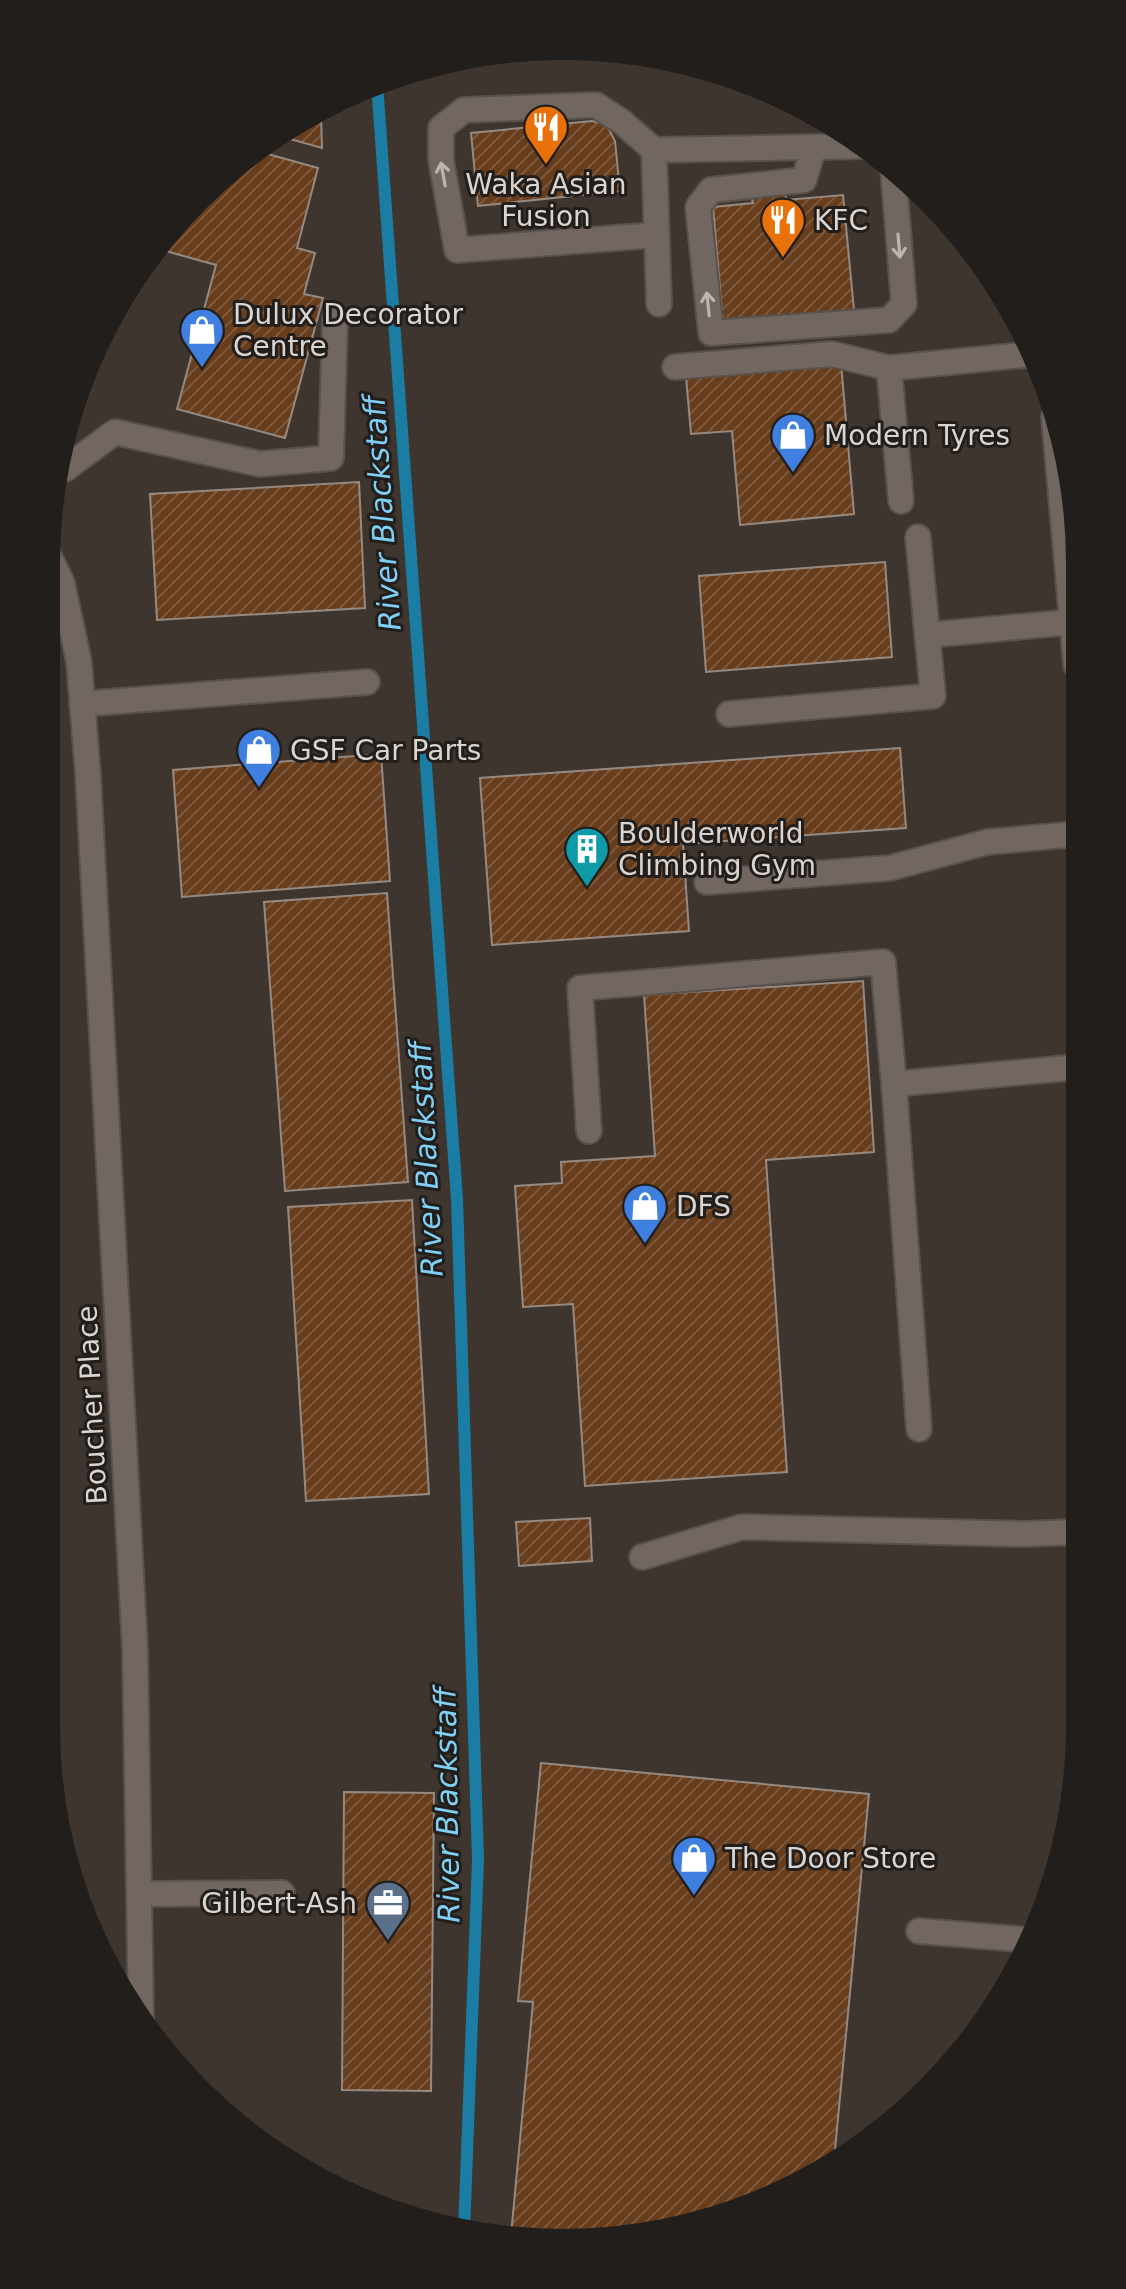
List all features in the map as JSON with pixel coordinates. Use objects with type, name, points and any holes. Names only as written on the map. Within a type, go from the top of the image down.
[{"type":"street","points":[[656,235],[457,250],[441,160],[441,128],[464,110],[596,105],[622,122],[654,150],[844,146]]},
{"type":"street","points":[[814,147],[804,180],[711,190],[698,207],[711,333],[889,320],[904,304],[894,184]]},
{"type":"street","points":[[654,150],[659,304]]},
{"type":"street","points":[[70,465],[115,432],[260,464],[331,458],[335,320]]},
{"type":"street","points":[[675,367],[832,354],[889,368],[1021,355]]},
{"type":"street","points":[[889,368],[901,501]]},
{"type":"street","points":[[1060,487],[1066,549]]},
{"type":"street","points":[[729,714],[933,696],[918,537]]},
{"type":"street","name":"Boucher Place","points":[[60,579],[79,662],[82,704],[135,1649],[141,1999]]},
{"type":"street","points":[[927,635],[1066,623]]},
{"type":"street","points":[[82,704],[367,682]]},
{"type":"street","points":[[707,882],[890,868],[987,842],[1066,835]]},
{"type":"street","points":[[589,1131],[580,988],[883,962],[919,1429]]},
{"type":"street","points":[[894,1084],[1066,1068]]},
{"type":"street","points":[[642,1557],[742,1527],[1066,1532]]},
{"type":"street","points":[[139,1894],[282,1893]]},
{"type":"street","points":[[919,1931],[1018,1939]]},
{"type":"building","name":"Waka Asian Fusion","points":[[592,121],[606,124],[615,141],[620,191],[478,206],[471,133]]},
{"type":"building","points":[[321,122],[322,148],[292,140]]},
{"type":"building","points":[[270,155],[318,168],[297,248],[315,253],[304,294],[323,298],[285,438],[177,409],[216,265],[168,252],[207,207]]},
{"type":"building","name":"KFC","points":[[785,191],[786,200],[843,195],[854,310],[723,323],[713,207],[753,203],[751,195]]},
{"type":"building","name":"Modern Tyres","points":[[841,363],[854,514],[740,525],[732,431],[691,434],[686,377]]},
{"type":"building","points":[[359,482],[365,608],[157,620],[150,494]]},
{"type":"building","points":[[885,562],[892,657],[706,672],[699,576]]},
{"type":"building","name":"Boulderworld Climbing Gym","points":[[900,748],[906,828],[683,844],[689,931],[492,945],[480,778]]},
{"type":"building","points":[[381,754],[390,881],[182,897],[173,770]]},
{"type":"building","points":[[387,893],[408,1182],[285,1191],[264,902]]},
{"type":"building","name":"DFS","points":[[863,981],[874,1152],[766,1160],[787,1472],[585,1486],[573,1304],[523,1307],[515,1186],[562,1183],[561,1162],[655,1156],[644,995]]},
{"type":"building","points":[[412,1200],[429,1494],[306,1501],[288,1207]]},
{"type":"building","points":[[590,1518],[592,1561],[519,1566],[516,1522]]},
{"type":"building","name":"The Door Store","points":[[541,1763],[869,1794],[835,2148],[814,2162],[755,2191],[693,2212],[661,2219],[596,2228],[512,2226],[533,2002],[518,2001]]},
{"type":"building","name":"Gilbert-Ash","points":[[344,1792],[434,1793],[431,2091],[342,2090]]},
{"type":"waterway","name":"River Blackstaff","points":[[378,95],[457,1199],[478,1860],[465,2219]]},
{"type":"place","name":"Waka Asian Fusion","points":[[546,166]]},
{"type":"place","name":"KFC","points":[[783,259]]},
{"type":"place","name":"Dulux Decorator Centre","points":[[202,369]]},
{"type":"place","name":"Modern Tyres","points":[[793,474]]},
{"type":"place","name":"GSF Car Parts","points":[[259,789]]},
{"type":"place","name":"Boulderworld Climbing Gym","points":[[587,888]]},
{"type":"place","name":"DFS","points":[[645,1245]]},
{"type":"place","name":"The Door Store","points":[[694,1897]]},
{"type":"place","name":"Gilbert-Ash","points":[[388,1942]]}]
